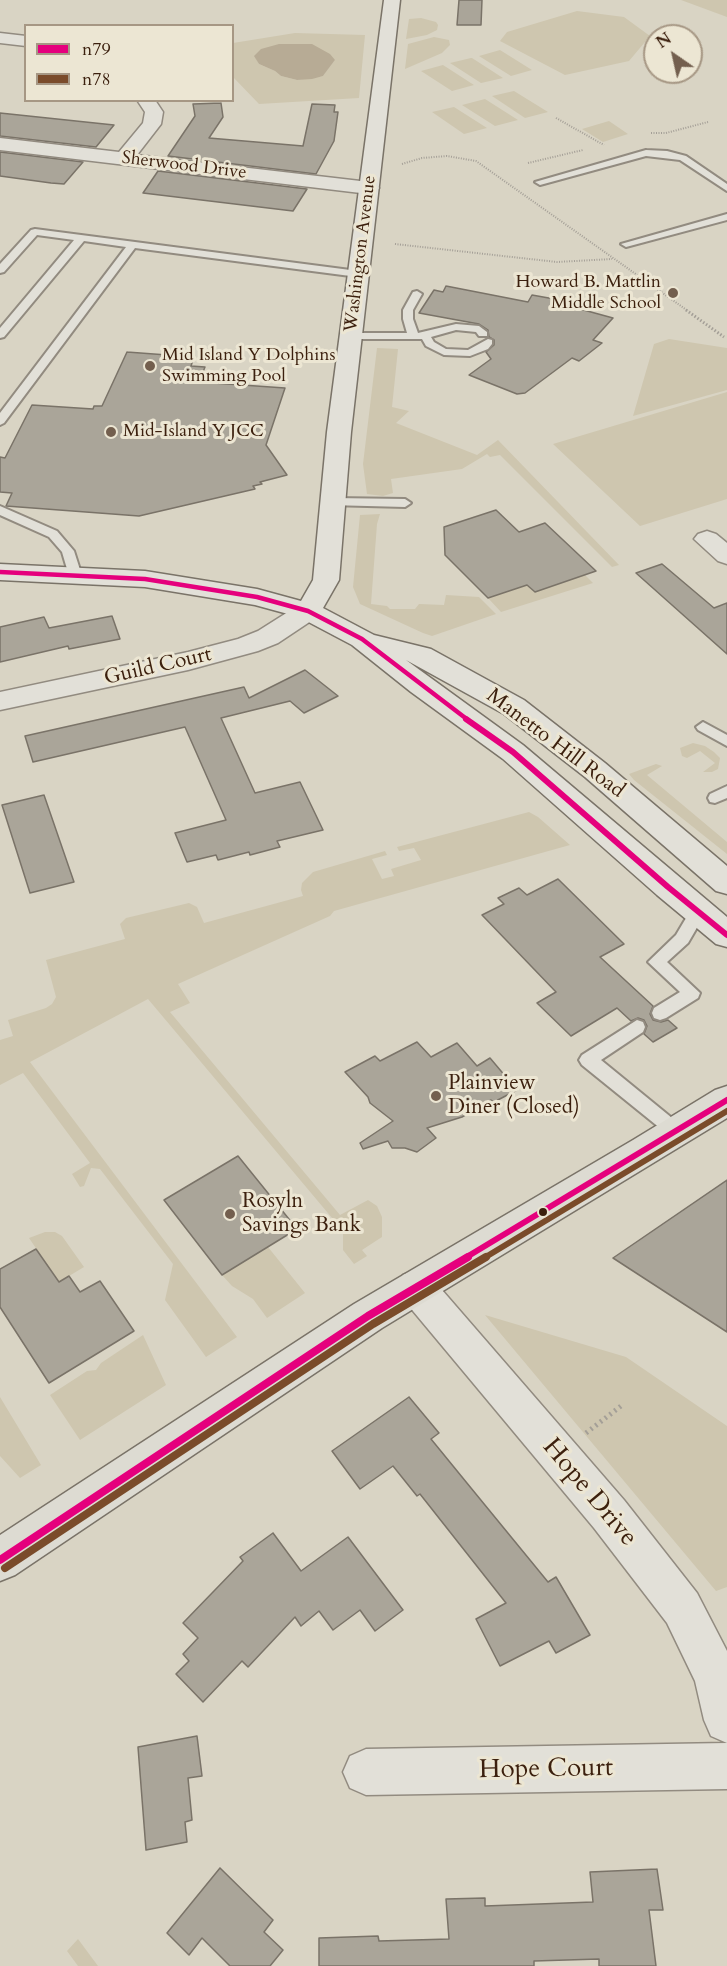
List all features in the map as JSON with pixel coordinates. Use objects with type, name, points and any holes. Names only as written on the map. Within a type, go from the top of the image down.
[{"type":"main road","name":"Washington Avenue","points":[[308,612],[326,580],[358,274],[392,0]]},
{"type":"main road","points":[[0,38],[24,41]]},
{"type":"main road","points":[[124,159],[152,124],[154,112],[147,102]]},
{"type":"main road","name":"Sherwood Drive","points":[[0,144],[369,188]]},
{"type":"main road","points":[[707,539],[727,556]]},
{"type":"main road","name":"Manetto Hill Road","points":[[0,572],[156,580],[256,597],[308,612],[363,639],[421,655],[514,707],[595,770],[727,883]]},
{"type":"main road","name":"Guild Court","points":[[0,701],[188,661],[248,645],[268,637],[308,612]]},
{"type":"main road","name":"Manetto Hill Road","points":[[363,639],[421,686],[513,752],[716,928]]},
{"type":"main road","points":[[557,790],[595,770]]},
{"type":"main road","points":[[4,1550],[368,1316],[711,1109]]},
{"type":"main road","name":"Hope Drive","points":[[416,1287],[557,1454],[682,1608],[716,1676],[727,1720]]},
{"type":"main road","name":"Hope Court","points":[[366,1772],[727,1766]]},
{"type":"lane","points":[[540,182],[646,153],[657,153],[683,158],[727,188]]},
{"type":"lane","points":[[627,244],[727,217]]},
{"type":"lane","points":[[0,270],[35,232],[358,274]]},
{"type":"lane","points":[[0,335],[81,238]]},
{"type":"lane","points":[[0,421],[133,244]]},
{"type":"lane","points":[[351,336],[420,336],[456,327],[470,328],[479,329],[486,338],[478,350],[470,353],[444,352],[420,336],[408,319],[408,310],[417,294]]},
{"type":"lane","points":[[470,328],[466,332],[478,350]]},
{"type":"lane","points":[[333,502],[405,503]]},
{"type":"lane","points":[[0,510],[53,534],[68,551],[75,576]]},
{"type":"lane","points":[[703,727],[727,741]]},
{"type":"lane","points":[[660,1013],[692,993],[656,962],[682,939],[716,928]]},
{"type":"lane","points":[[637,1027],[588,1060],[711,1109]]},
{"type":"path","points":[[556,118],[604,145]]},
{"type":"path","points":[[402,164],[440,156],[458,156],[476,161],[724,338]]},
{"type":"path","points":[[395,244],[557,262],[613,259]]},
{"type":"path","points":[[557,1454],[621,1406]]},
{"type":"shaded area","points":[[681,0],[727,0],[727,17]]},
{"type":"shaded area","points":[[577,11],[624,17],[643,31],[643,44],[629,61],[565,75],[500,41],[507,32]]},
{"type":"shaded area","points":[[421,18],[436,22],[437,30],[427,35],[406,39],[409,19]]},
{"type":"shaded area","points":[[295,33],[365,35],[359,98],[259,104],[234,78],[234,43]],"holes":[[[255,56],[335,60],[323,76],[297,80],[281,76],[259,64]]]},
{"type":"shaded area","points":[[434,37],[449,40],[450,45],[442,53],[405,69],[408,44]]},
{"type":"shaded area","points":[[279,44],[312,44],[330,54],[335,60],[323,76],[297,80],[281,76],[259,64],[254,56],[261,49]]},
{"type":"shaded area","points":[[500,50],[532,70],[511,76],[479,56]]},
{"type":"shaded area","points":[[472,58],[503,78],[481,83],[450,63]]},
{"type":"shaded area","points":[[443,65],[474,85],[452,91],[421,71]]},
{"type":"shaded area","points":[[514,91],[548,112],[525,118],[492,96]]},
{"type":"shaded area","points":[[485,99],[518,120],[495,126],[462,105]]},
{"type":"shaded area","points":[[454,107],[487,128],[464,134],[432,112]]},
{"type":"shaded area","points":[[609,121],[628,134],[603,142],[582,129]]},
{"type":"shaded area","points":[[669,339],[727,348],[727,390],[633,416],[654,344]]},
{"type":"shaded area","points":[[377,348],[398,349],[392,407],[409,411],[396,423],[477,455],[498,440],[619,565],[612,567],[500,455],[490,457],[487,454],[462,469],[391,479],[393,493],[383,496],[367,494],[363,464]]},
{"type":"shaded area","points":[[727,392],[727,499],[640,526],[553,444]]},
{"type":"shaded area","points":[[380,514],[377,524],[371,604],[387,606],[390,609],[415,609],[419,604],[444,605],[446,595],[479,597],[496,614],[432,636],[360,604],[353,587],[360,515]]},
{"type":"shaded area","points":[[585,575],[593,583],[501,612],[488,598],[527,585],[535,592]]},
{"type":"shaded area","points":[[693,743],[705,746],[720,758],[718,769],[703,772],[715,763],[700,751],[687,758],[682,756],[680,748]]},
{"type":"shaded area","points":[[656,764],[662,766],[647,775],[727,842],[727,854],[629,774]]},
{"type":"shaded area","points":[[529,812],[570,845],[334,911],[330,916],[178,984],[190,1003],[170,1012],[340,1215],[368,1200],[377,1206],[382,1217],[382,1237],[362,1250],[367,1256],[354,1264],[343,1250],[343,1231],[148,999],[30,1062],[237,1337],[206,1357],[165,1300],[173,1264],[100,1169],[91,1168],[84,1186],[80,1187],[72,1174],[90,1163],[23,1073],[0,1085],[0,1040],[13,1036],[8,1020],[52,1004],[56,997],[46,960],[125,939],[120,924],[126,918],[189,903],[197,907],[204,923],[303,896],[302,883],[313,872],[385,851],[387,855],[372,859],[382,879],[394,876],[391,869],[421,860],[414,848],[399,851],[397,847]]},
{"type":"shaded area","points":[[45,1232],[55,1232],[62,1236],[84,1267],[59,1282],[29,1238]]},
{"type":"shaded area","points":[[268,1247],[305,1293],[267,1318],[253,1299],[232,1286],[222,1275]]},
{"type":"shaded area","points":[[485,1315],[626,1357],[727,1426],[727,1587],[716,1591]]},
{"type":"shaded area","points":[[143,1335],[166,1385],[80,1440],[50,1395],[87,1371],[96,1370],[101,1363]]},
{"type":"shaded area","points":[[0,1397],[41,1465],[20,1478],[0,1456]]},
{"type":"shaded area","points":[[78,1939],[98,1966],[78,1966],[67,1951]]},
{"type":"building","points":[[459,0],[482,0],[481,25],[457,25]]},
{"type":"building","points":[[221,103],[223,117],[209,138],[303,146],[312,104],[335,105],[334,112],[338,112],[334,141],[316,174],[168,156],[195,116],[193,104]]},
{"type":"building","points":[[0,113],[114,125],[96,147],[0,136]]},
{"type":"building","points":[[0,152],[83,162],[64,184],[51,183],[0,176]]},
{"type":"building","points":[[158,171],[307,189],[293,211],[143,193]]},
{"type":"building","points":[[446,286],[528,302],[532,295],[571,302],[569,306],[613,318],[593,340],[602,343],[579,361],[572,358],[525,393],[517,394],[469,375],[491,359],[486,352],[494,345],[494,340],[489,337],[488,330],[479,324],[419,313],[434,290],[443,292]]},
{"type":"building","name":"Mid-Island Y JCC","points":[[127,352],[194,357],[191,366],[205,367],[199,382],[285,388],[266,445],[287,475],[260,482],[262,484],[253,486],[255,489],[139,516],[6,506],[12,493],[0,492],[0,457],[5,458],[32,405],[93,409],[94,406],[102,406]]},
{"type":"building","points":[[496,510],[519,532],[545,523],[596,571],[535,592],[527,585],[488,598],[445,555],[444,527]]},
{"type":"building","points":[[662,564],[714,608],[727,603],[727,654],[636,573]]},
{"type":"building","points":[[112,616],[120,639],[69,649],[68,646],[0,662],[0,627],[44,617],[49,628]]},
{"type":"building","points":[[305,670],[338,696],[304,713],[290,701],[221,718],[255,793],[300,782],[323,830],[277,841],[280,847],[250,855],[249,852],[218,860],[216,855],[187,862],[175,833],[226,820],[185,727],[33,762],[25,736],[244,687],[249,698]]},
{"type":"building","points":[[44,795],[74,882],[30,893],[2,805]]},
{"type":"building","points":[[558,879],[624,944],[600,957],[653,1006],[650,1014],[653,1020],[661,1022],[668,1020],[677,1028],[653,1042],[644,1034],[647,1026],[644,1020],[638,1018],[631,1021],[617,1008],[571,1036],[537,1003],[556,992],[482,915],[504,904],[498,898],[519,888],[527,895]]},
{"type":"building","name":"Plainview Diner (Closed)","points":[[417,1042],[431,1057],[457,1043],[477,1066],[490,1058],[517,1090],[494,1102],[491,1100],[462,1117],[427,1128],[436,1138],[417,1152],[405,1148],[392,1148],[388,1141],[363,1149],[360,1143],[393,1121],[370,1103],[368,1097],[345,1072],[375,1056],[380,1061]]},
{"type":"building","name":"Rosyln Savings Bank","points":[[238,1156],[297,1229],[222,1275],[164,1200]]},
{"type":"building","points":[[727,1180],[727,1332],[613,1258]]},
{"type":"building","points":[[36,1249],[59,1282],[69,1276],[80,1292],[100,1281],[134,1331],[49,1383],[0,1307],[0,1269]]},
{"type":"building","points":[[409,1397],[439,1433],[431,1439],[471,1488],[548,1582],[556,1577],[590,1635],[556,1653],[549,1641],[500,1666],[476,1619],[506,1603],[420,1494],[417,1496],[393,1466],[360,1489],[332,1451]]},
{"type":"building","points":[[273,1533],[301,1571],[348,1537],[403,1610],[375,1631],[360,1610],[333,1630],[319,1611],[301,1626],[295,1617],[248,1667],[242,1661],[203,1702],[176,1674],[189,1661],[183,1654],[198,1638],[183,1623],[243,1561],[240,1557]]},
{"type":"building","points":[[197,1736],[202,1776],[188,1778],[192,1820],[185,1822],[187,1842],[146,1850],[138,1747]]},
{"type":"building","points":[[220,1868],[273,1920],[264,1932],[283,1950],[270,1966],[230,1966],[202,1938],[189,1955],[167,1933]]},
{"type":"building","points":[[657,1869],[663,1910],[649,1910],[656,1966],[599,1966],[599,1959],[534,1961],[534,1966],[319,1966],[319,1938],[378,1936],[379,1941],[449,1939],[446,1899],[485,1898],[485,1906],[593,1902],[590,1872]]},
{"type":"transit line","name":"n79","points":[[0,572],[145,579],[257,597],[308,611],[362,639],[421,686],[513,752],[668,887],[727,935]]},
{"type":"transit line","name":"n79","points":[[0,1560],[368,1316],[646,1151],[727,1100]]},
{"type":"transit line","name":"n78","points":[[5,1568],[373,1324],[651,1159],[727,1111]]},
{"type":"place","name":"Howard B. Mattlin Middle School","points":[[673,293]]},
{"type":"place","name":"Mid Island Y Dolphins Swimming Pool","points":[[150,366]]},
{"type":"place","name":"Mid-Island Y JCC","points":[[111,432]]},
{"type":"place","name":"Plainview Diner (Closed)","points":[[436,1096]]},
{"type":"place","name":"Rosyln Savings Bank","points":[[230,1214]]}]
